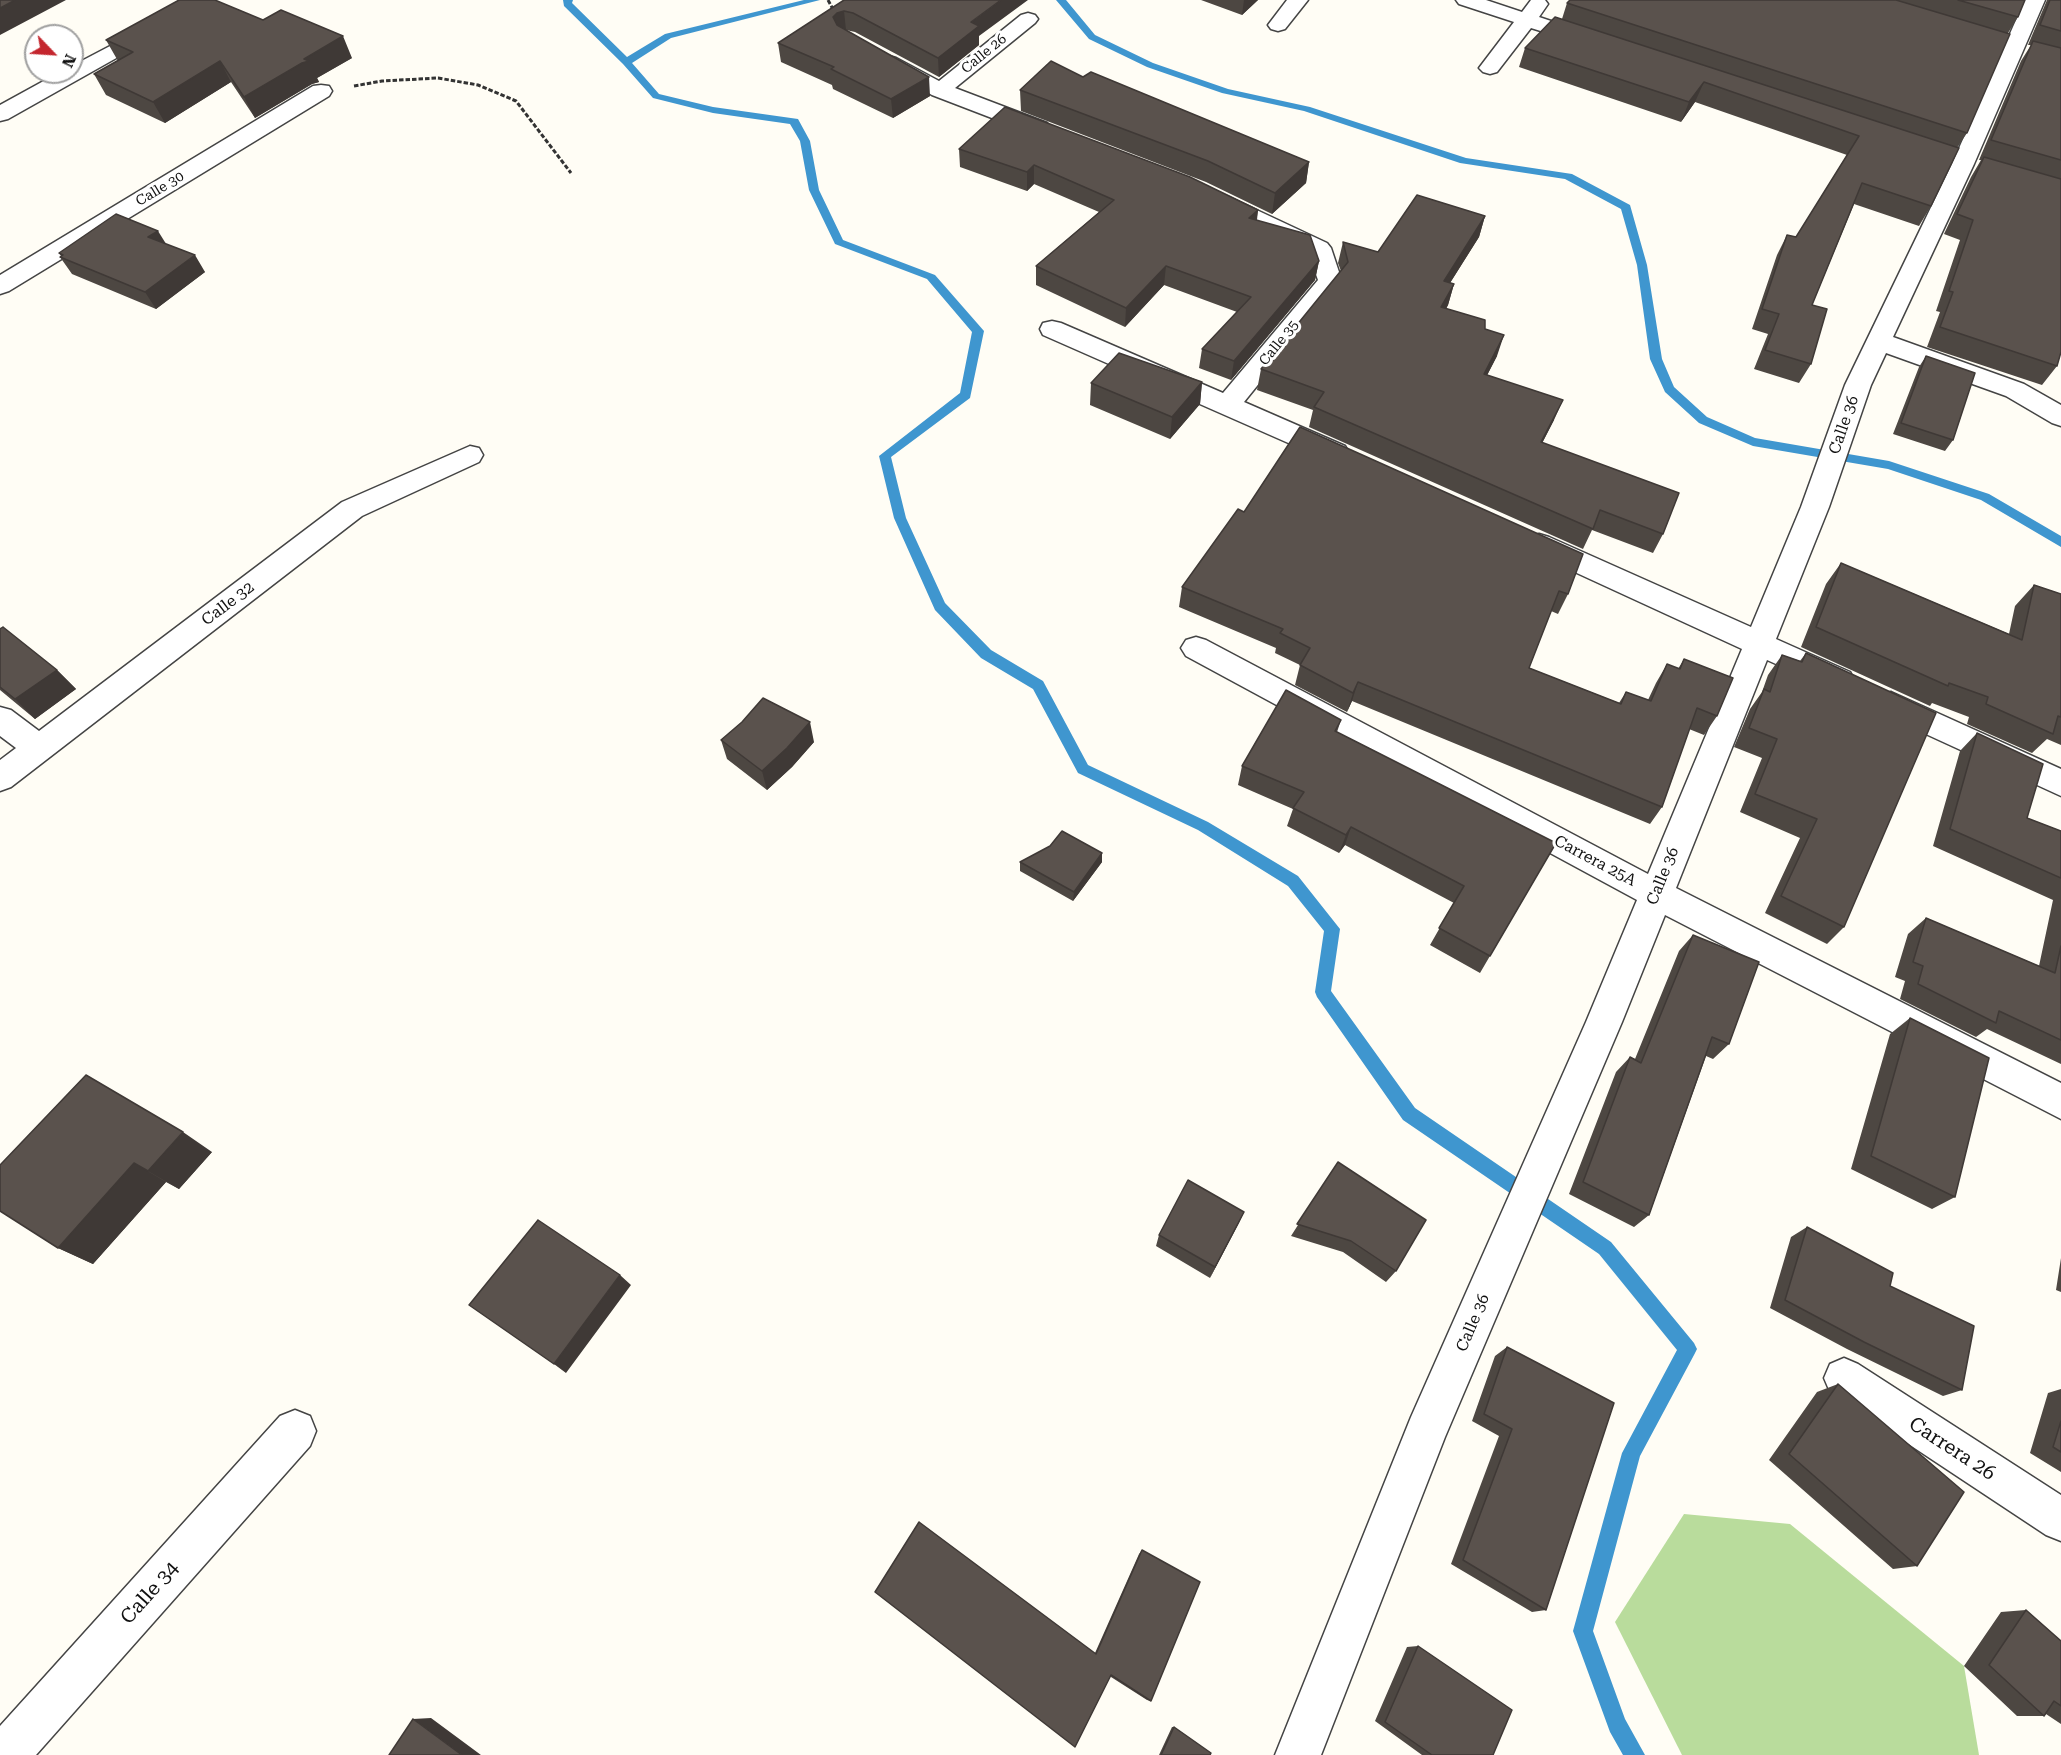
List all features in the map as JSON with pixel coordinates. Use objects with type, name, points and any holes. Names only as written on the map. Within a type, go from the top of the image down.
[{"type":"street","points":[[1278,25],[1298,0]]},
{"type":"street","points":[[1466,0],[1603,45]]},
{"type":"street","points":[[1490,68],[1541,0]]},
{"type":"street","name":"Calle 36","points":[[1298,1755],[1426,1432],[1604,1022],[1815,507],[1858,385],[1964,164],[2012,48],[2035,0]]},
{"type":"street","name":"Calle 26","points":[[940,90],[1028,19]]},
{"type":"street","points":[[0,114],[152,30]]},
{"type":"street","points":[[847,38],[940,90],[1061,136]]},
{"type":"street","name":"Calle 30","points":[[3,280],[321,91]]},
{"type":"street","name":"Calle 35","points":[[1197,189],[1319,248],[1330,281],[1228,404]]},
{"type":"street","points":[[1052,329],[1228,404],[1358,463]]},
{"type":"street","points":[[1878,341],[2015,390],[2061,417]]},
{"type":"street","name":"Calle 32","points":[[0,778],[352,509],[470,455]]},
{"type":"street","points":[[1520,535],[1758,642],[2061,783]]},
{"type":"street","name":"Carrera 25A","points":[[1196,648],[1656,894],[2061,1102]]},
{"type":"street","points":[[0,719],[39,748]]},
{"type":"street","name":"Carrera 26","points":[[1844,1378],[2061,1520]]},
{"type":"street","name":"Calle 34","points":[[5,1755],[295,1431]]},
{"type":"path","points":[[828,0],[847,38]]},
{"type":"path","points":[[321,91],[382,81],[438,78],[478,85],[516,101],[572,173]]},
{"type":"green space","points":[[1684,1514],[1790,1524],[1964,1666],[1979,1755],[1682,1755],[1615,1622]]},
{"type":"building","points":[[0,0],[15,0],[0,8]]},
{"type":"building","points":[[179,0],[215,0],[263,20],[281,10],[343,36],[304,59],[309,61],[244,97],[220,61],[153,102],[94,74],[133,52],[106,40]]},
{"type":"building","points":[[844,0],[1001,0],[971,22],[979,26],[938,58],[853,13],[844,11],[837,13],[833,17],[837,25],[929,77],[891,99],[831,69],[834,67],[778,43]]},
{"type":"building","points":[[1570,0],[1896,0],[2010,34],[1967,133],[1567,3]]},
{"type":"building","points":[[1958,0],[2025,0],[2018,17]]},
{"type":"building","points":[[2050,0],[2061,0],[2061,31],[2040,25]]},
{"type":"building","points":[[1555,17],[1959,148],[1931,206],[1862,183],[1812,305],[1827,309],[1811,364],[1765,350],[1779,314],[1762,309],[1787,235],[1796,237],[1859,136],[1704,82],[1689,102],[1525,48]]},
{"type":"building","points":[[2033,41],[2061,48],[2061,160],[1991,140]]},
{"type":"building","points":[[1051,61],[1083,77],[1091,72],[1309,162],[1275,193],[1208,161],[1020,90]]},
{"type":"building","points":[[1005,107],[1190,177],[1258,210],[1249,218],[1310,235],[1319,261],[1234,361],[1202,349],[1251,297],[1166,266],[1126,308],[1036,266],[1114,200],[1034,165],[1027,172],[959,149]]},
{"type":"building","points":[[1984,157],[2061,179],[2061,352],[2057,366],[1940,327],[1953,292],[1949,291],[1973,220],[1957,214]]},
{"type":"building","points":[[1417,195],[1485,216],[1444,281],[1454,284],[1441,307],[1485,320],[1485,329],[1504,335],[1484,374],[1563,400],[1541,442],[1679,493],[1663,534],[1600,510],[1593,529],[1314,407],[1324,392],[1261,369],[1348,262],[1343,242],[1378,252]]},
{"type":"building","points":[[116,214],[158,231],[148,237],[195,255],[145,292],[60,257],[63,255],[59,253]]},
{"type":"building","points":[[1119,353],[1202,382],[1172,417],[1091,383]]},
{"type":"building","points":[[1926,356],[1975,373],[1953,440],[1901,423]]},
{"type":"building","points":[[1300,427],[1583,554],[1568,594],[1559,591],[1529,668],[1621,704],[1626,692],[1651,701],[1667,664],[1680,669],[1684,659],[1733,678],[1717,716],[1697,708],[1662,807],[1358,682],[1353,693],[1300,665],[1310,648],[1280,633],[1283,629],[1182,587],[1238,509],[1244,512]]},
{"type":"building","points":[[1841,563],[2022,640],[2034,585],[2061,594],[2061,717],[2058,716],[2053,734],[1986,704],[1988,697],[1949,683],[1948,686],[1816,627]]},
{"type":"building","points":[[3,627],[57,670],[15,699],[0,687],[0,629]]},
{"type":"building","points":[[1806,653],[1936,713],[1844,927],[1781,896],[1817,819],[1755,794],[1777,739],[1749,728],[1764,689],[1770,692],[1782,655],[1802,662]]},
{"type":"building","points":[[1286,690],[1341,720],[1335,731],[1556,843],[1490,956],[1439,928],[1464,886],[1351,827],[1346,835],[1293,808],[1304,792],[1242,766]]},
{"type":"building","points":[[763,698],[810,722],[762,771],[721,740],[742,722]]},
{"type":"building","points":[[1977,733],[2043,764],[2027,818],[2061,831],[2061,878],[1950,829]]},
{"type":"building","points":[[1062,831],[1102,853],[1074,892],[1020,862],[1050,846]]},
{"type":"building","points":[[1926,918],[2055,973],[2061,946],[2061,1040],[1999,1011],[1996,1023],[1918,984],[1923,966],[1913,962]]},
{"type":"building","points":[[1693,935],[1759,962],[1729,1044],[1712,1037],[1649,1215],[1583,1182],[1630,1057],[1641,1063]]},
{"type":"building","points":[[1910,1018],[1989,1058],[1955,1197],[1871,1156]]},
{"type":"building","points":[[86,1075],[183,1132],[148,1171],[134,1163],[58,1248],[0,1211],[0,1165]]},
{"type":"building","points":[[1338,1162],[1426,1220],[1396,1271],[1351,1241],[1297,1224]]},
{"type":"building","points":[[1188,1180],[1244,1212],[1215,1267],[1159,1235]]},
{"type":"building","points":[[538,1220],[620,1275],[554,1364],[469,1305]]},
{"type":"building","points":[[1807,1227],[1893,1273],[1890,1286],[1974,1326],[1962,1390],[1785,1300]]},
{"type":"building","points":[[1507,1347],[1614,1403],[1546,1610],[1463,1560],[1512,1429],[1484,1414]]},
{"type":"building","points":[[1838,1384],[1964,1492],[1917,1566],[1789,1454]]},
{"type":"building","points":[[2061,1421],[2061,1452],[2053,1447]]},
{"type":"building","points":[[919,1522],[1096,1654],[1142,1550],[1200,1582],[1151,1701],[1111,1675],[1075,1747],[875,1592]]},
{"type":"building","points":[[2026,1610],[2061,1641],[2061,1706],[2054,1701],[2044,1716],[1989,1665]]},
{"type":"building","points":[[1418,1646],[1512,1710],[1493,1755],[1432,1755],[1385,1722]]},
{"type":"building","points":[[413,1719],[462,1755],[389,1755]]},
{"type":"building","points":[[1174,1727],[1211,1753],[1210,1755],[1161,1755]]},
{"type":"waterway","points":[[568,0],[567,4],[626,62]]},
{"type":"waterway","points":[[626,62],[668,36],[815,0]]},
{"type":"waterway","points":[[1061,0],[1092,37],[1150,65],[1225,91],[1307,109],[1464,161],[1568,176],[1626,207],[1642,265],[1656,359],[1669,389],[1703,420],[1753,442],[1889,465],[1985,497],[2061,542]]},
{"type":"waterway","points":[[626,62],[656,96],[713,110],[794,121],[805,141],[814,190],[839,242],[931,277],[978,331],[966,395],[885,456],[900,518],[940,606],[986,654],[1038,685],[1083,769],[1203,826],[1293,881],[1332,929],[1323,992],[1409,1114],[1605,1248],[1688,1349],[1631,1453],[1583,1631],[1617,1725],[1635,1755]]}]
